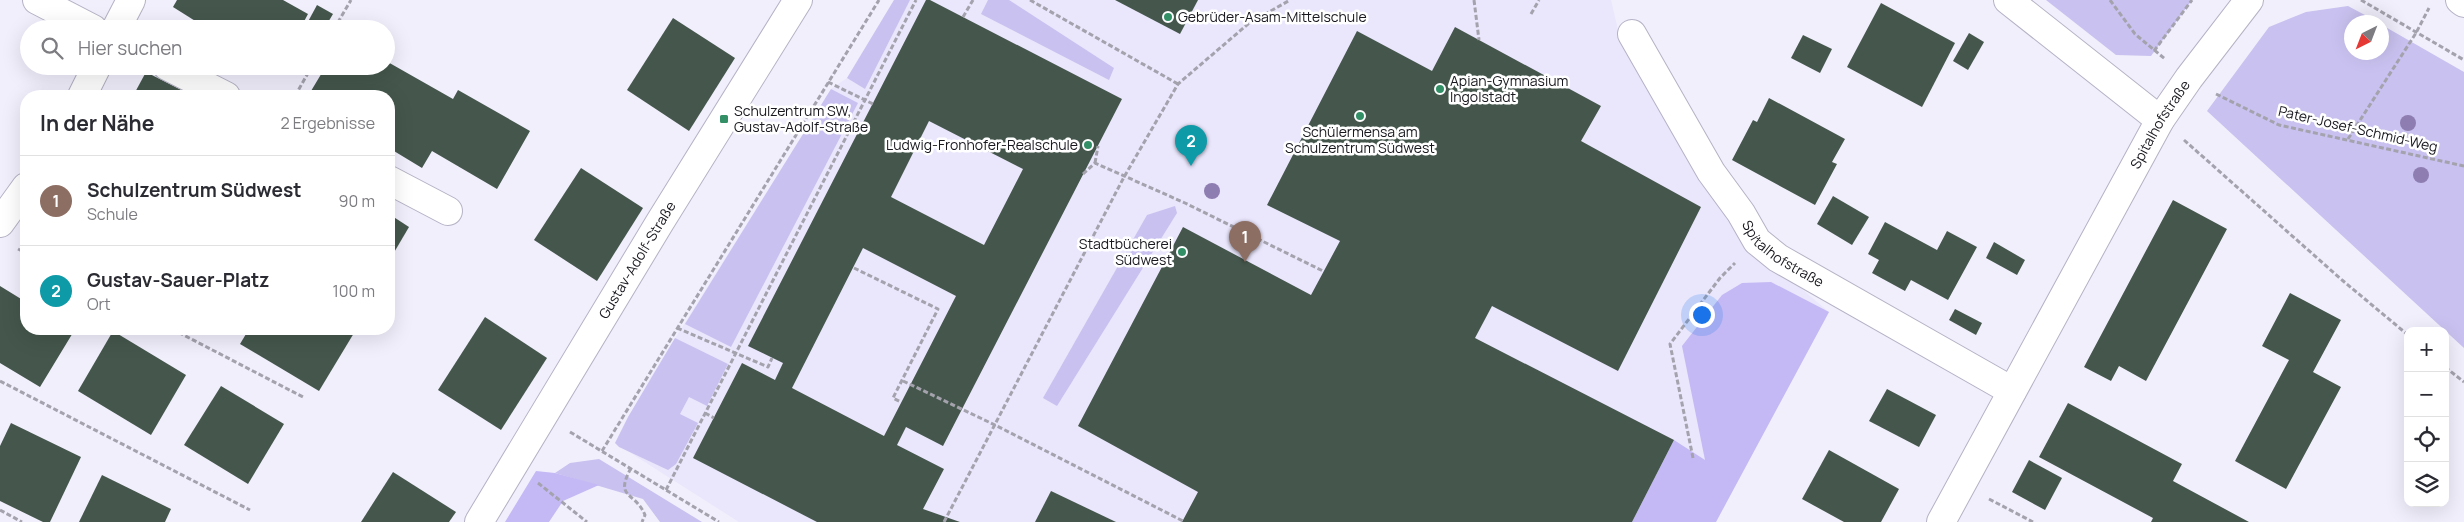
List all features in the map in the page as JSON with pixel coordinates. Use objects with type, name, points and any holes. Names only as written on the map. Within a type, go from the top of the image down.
[{"type":"street","points":[[37,0],[76,20]]},
{"type":"street","points":[[121,20],[131,0]]},
{"type":"street","name":"Gustav-Adolf-Straße","points":[[479,522],[798,0]]},
{"type":"street","points":[[2008,0],[2160,120]]},
{"type":"street","name":"Spitalhofstraße","points":[[1941,522],[2160,120],[2189,78],[2250,0]]},
{"type":"street","points":[[2460,0],[2464,3]]},
{"type":"street","name":"Spitalhofstraße","points":[[1632,34],[1711,172],[1741,213],[1757,241],[1778,258],[2012,391]]},
{"type":"street","points":[[85,90],[92,75]]},
{"type":"street","points":[[185,75],[214,90]]},
{"type":"street","points":[[395,183],[448,211]]},
{"type":"street","points":[[0,223],[20,195]]},
{"type":"path","points":[[339,20],[351,0]]},
{"type":"path","points":[[602,450],[879,0]]},
{"type":"path","points":[[666,490],[916,0]]},
{"type":"path","points":[[963,17],[973,0]]},
{"type":"path","points":[[1030,0],[1178,84]]},
{"type":"path","points":[[944,522],[1124,177],[1178,84],[1248,24],[1290,0]]},
{"type":"path","points":[[1474,0],[1479,40]]},
{"type":"path","points":[[1531,14],[1539,0]]},
{"type":"path","name":"Pater-Josef-Schmid-Weg","points":[[2110,0],[2135,34],[2189,78],[2215,94],[2279,125],[2464,166]]},
{"type":"path","points":[[2154,51],[2192,0]]},
{"type":"path","points":[[2361,0],[2464,60]]},
{"type":"path","points":[[2348,139],[2416,33],[2433,0]]},
{"type":"path","points":[[298,90],[307,75]]},
{"type":"path","points":[[828,82],[873,104]]},
{"type":"path","points":[[2160,120],[2342,280],[2404,332]]},
{"type":"path","points":[[1083,174],[1095,163],[1098,146]]},
{"type":"path","points":[[1095,163],[1178,200],[1323,271]]},
{"type":"path","points":[[1693,458],[1670,344],[1720,278],[1757,241]]},
{"type":"path","points":[[854,268],[938,309],[893,398],[901,402]]},
{"type":"path","points":[[677,328],[768,367],[772,358]]},
{"type":"path","points":[[184,335],[303,397]]},
{"type":"path","points":[[2449,370],[2464,382]]},
{"type":"path","points":[[0,381],[250,510]]},
{"type":"path","points":[[903,381],[995,425],[1183,521]]},
{"type":"path","points":[[705,413],[714,418]]},
{"type":"path","points":[[543,415],[719,522]]},
{"type":"path","points":[[514,464],[586,522]]},
{"type":"path","points":[[631,468],[623,482],[625,490],[643,509],[645,515],[642,522]]},
{"type":"path","points":[[1962,485],[2033,522]]},
{"type":"path","points":[[0,510],[22,522]]},
{"type":"shaded area","points":[[894,0],[1611,0],[1621,43],[1699,181],[1755,254],[1779,270],[1829,312],[1716,522],[739,522],[615,443],[651,377],[831,89],[847,78]]},
{"type":"shaded area","points":[[894,0],[910,0],[865,89],[847,78]]},
{"type":"shaded area","points":[[988,0],[1009,0],[1114,68],[1109,80],[981,14]]},
{"type":"shaded area","points":[[2046,0],[2192,0],[2151,56],[2116,55]]},
{"type":"shaded area","points":[[2348,6],[2365,15],[2344,15],[2344,60],[2389,60],[2389,29],[2464,72],[2464,348],[2449,334],[2449,327],[2441,327],[2207,111],[2269,27],[2306,12]]},
{"type":"shaded area","points":[[831,89],[858,103],[731,347],[685,324]]},
{"type":"shaded area","points":[[1175,206],[1177,213],[1057,406],[1043,398],[1147,215]]},
{"type":"shaded area","points":[[1771,282],[1829,312],[1716,522],[1632,522],[1674,440],[1705,460],[1682,346],[1722,295],[1742,283]]},
{"type":"shaded area","points":[[675,338],[728,364],[707,406],[689,397],[680,414],[698,423],[676,464],[668,470],[619,447],[615,443],[628,417]]},
{"type":"shaded area","points":[[599,459],[702,522],[660,522],[643,499],[555,473],[570,463]]},
{"type":"shaded area","points":[[536,471],[555,473],[599,485],[563,501],[549,522],[505,522]]},
{"type":"building","points":[[177,0],[283,0],[308,14],[305,20],[194,20],[173,7]]},
{"type":"building","name":"Ludwig-Fronhofer-Realschule","points":[[926,0],[930,0],[1122,99],[943,446],[906,427],[897,445],[944,469],[923,509],[960,522],[817,522],[693,458],[742,363],[775,380],[783,363],[748,346]],"holes":[[[929,121],[1023,169],[984,245],[891,197]],[[863,248],[956,296],[884,436],[792,388]]]},
{"type":"building","name":"Gebrüder-Asam-Mittelschule","points":[[1115,0],[1198,0],[1180,34]]},
{"type":"building","points":[[1881,3],[1955,43],[1922,107],[1847,67]]},
{"type":"building","points":[[317,5],[333,14],[329,20],[309,20]]},
{"type":"building","points":[[673,18],[735,58],[689,131],[627,90]]},
{"type":"building","name":"Apian-Gymnasium Ingolstadt","points":[[1455,27],[1601,106],[1581,141],[1701,207],[1618,371],[1492,306],[1475,338],[1674,440],[1632,522],[1182,522],[1198,492],[1078,426],[1183,227],[1311,295],[1340,241],[1267,205],[1357,31],[1432,71]]},
{"type":"building","points":[[1969,33],[1984,42],[1968,70],[1953,61]]},
{"type":"building","points":[[1803,35],[1832,49],[1820,73],[1791,58]]},
{"type":"building","points":[[395,66],[453,99],[458,90],[530,131],[497,189],[432,151],[422,168],[395,152],[395,90],[312,90],[321,75],[395,75]]},
{"type":"building","points":[[144,75],[152,75],[181,90],[136,90]]},
{"type":"building","points":[[1769,98],[1845,139],[1832,162],[1837,164],[1815,205],[1732,160],[1753,120],[1757,122]]},
{"type":"building","points":[[581,168],[643,208],[597,281],[534,240]]},
{"type":"building","points":[[1833,196],[1869,217],[1852,245],[1817,224]]},
{"type":"building","points":[[2173,200],[2227,229],[2146,381],[2119,366],[2111,381],[2084,367]]},
{"type":"building","points":[[395,218],[409,227],[395,251]]},
{"type":"building","points":[[1885,222],[1937,250],[1947,231],[1977,247],[1948,300],[1911,280],[1905,291],[1872,273],[1879,260],[1868,254]]},
{"type":"building","points":[[1994,242],[2025,260],[2017,275],[1986,258]]},
{"type":"building","points":[[0,286],[20,298],[20,335],[72,335],[40,387],[0,363]]},
{"type":"building","points":[[2290,293],[2341,320],[2313,372],[2341,387],[2286,489],[2235,461],[2289,360],[2262,346]]},
{"type":"building","points":[[1955,309],[1982,323],[1976,335],[1949,320]]},
{"type":"building","points":[[485,317],[547,358],[501,430],[438,390]]},
{"type":"building","points":[[111,335],[120,335],[186,375],[151,435],[78,391]]},
{"type":"building","points":[[245,335],[353,335],[319,391],[240,344]]},
{"type":"building","points":[[221,386],[284,424],[248,484],[184,445]]},
{"type":"building","points":[[1887,389],[1936,415],[1919,447],[1869,421]]},
{"type":"building","points":[[2068,403],[2182,464],[2173,481],[2249,522],[2151,522],[2153,518],[2039,457]]},
{"type":"building","points":[[11,423],[81,457],[50,522],[43,522],[0,501],[0,446]]},
{"type":"building","points":[[1829,450],[1899,489],[1881,522],[1844,522],[1802,499]]},
{"type":"building","points":[[2029,460],[2062,478],[2045,510],[2012,492]]},
{"type":"building","points":[[393,472],[456,512],[449,522],[361,522]]},
{"type":"building","points":[[102,475],[171,509],[165,522],[79,522]]},
{"type":"building","points":[[1051,491],[1116,522],[1035,522]]},
{"type":"place","name":"Gebrüder-Asam-Mittelschule","points":[[1168,17]]},
{"type":"place","name":"Apian-Gymnasium Ingolstadt","points":[[1440,89]]},
{"type":"place","name":"Schülermensa am Schulzentrum Südwest","points":[[1360,116]]},
{"type":"place","name":"Schulzentrum SW, Gustav-Adolf-Straße","points":[[724,119]]},
{"type":"place","name":"Ludwig-Fronhofer-Realschule","points":[[1088,145]]},
{"type":"place","name":"Gustav-Sauer-Platz","points":[[1191,166]]},
{"type":"place","name":"Stadtbücherei Südwest","points":[[1182,252]]},
{"type":"place","name":"Schulzentrum Südwest","points":[[1245,262]]}]
